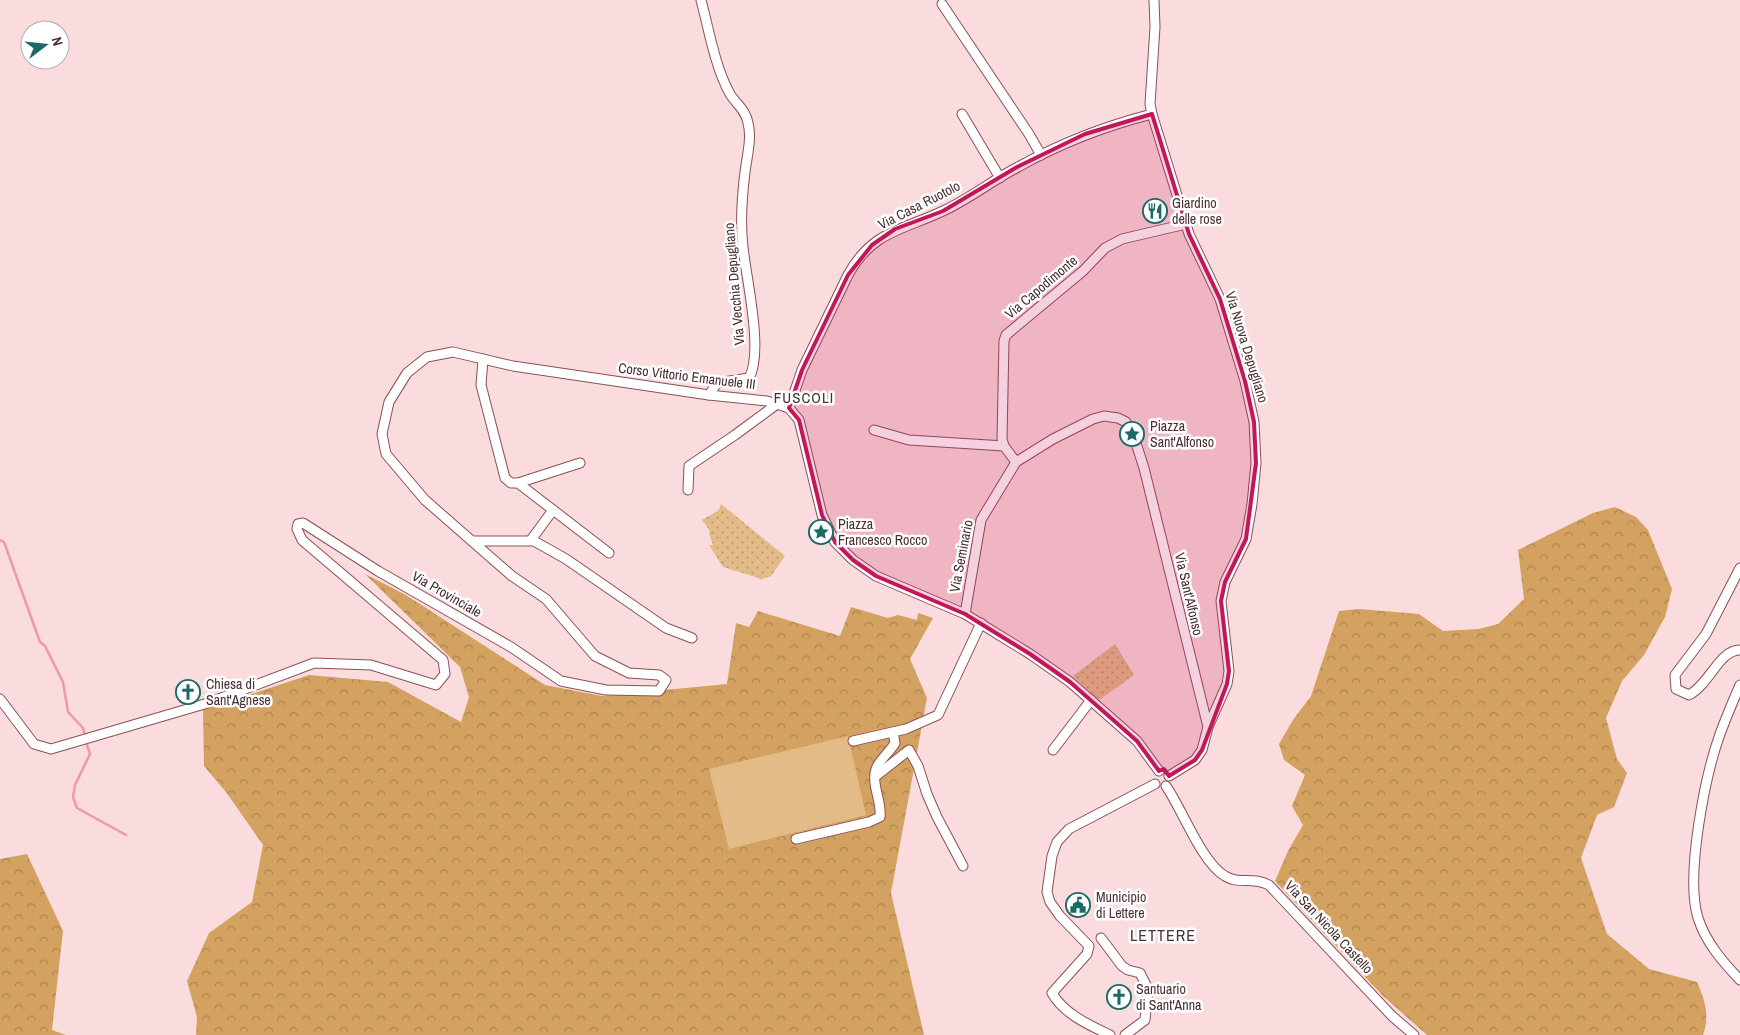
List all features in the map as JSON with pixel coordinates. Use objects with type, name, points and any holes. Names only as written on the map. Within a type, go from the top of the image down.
[{"type":"street","name":"Via Vecchia Depugliano","points":[[701,0],[722,72],[730,94],[743,109],[748,122],[749,136],[742,198],[742,245],[753,317],[754,366],[749,378],[717,383],[710,395]]},
{"type":"street","name":"Via Nuova Depugliano","points":[[1154,0],[1155,27],[1150,104],[1152,114],[1186,224],[1220,299],[1246,381],[1255,431],[1256,464],[1246,539],[1225,582],[1221,601],[1229,671],[1227,684],[1208,727],[1202,750],[1195,760],[1169,776]]},
{"type":"street","points":[[942,4],[1024,126],[1041,155]]},
{"type":"street","points":[[962,114],[1000,178]]},
{"type":"street","name":"Via Casa Ruotolo","points":[[789,408],[802,370],[848,275],[859,257],[895,229],[943,211],[1041,155],[1086,134],[1152,114]]},
{"type":"street","name":"Via Capodimonte","points":[[1004,446],[1004,361],[1006,335],[1083,271],[1105,248],[1122,239],[1186,224]]},
{"type":"street","name":"Corso Vittorio Emanuele III","points":[[427,357],[453,352],[513,366],[710,395],[767,401],[789,408]]},
{"type":"street","name":"Via Provinciale","points":[[0,699],[34,744],[44,748],[58,748],[208,702],[314,662],[371,665],[436,685],[445,674],[443,660],[302,540],[296,529],[298,524],[303,523],[378,571],[511,647],[562,681],[606,690],[659,691],[666,680],[659,676],[629,673],[595,656],[546,599],[512,576],[424,500],[386,454],[382,434],[389,402],[407,373],[427,357]]},
{"type":"street","points":[[483,359],[481,385],[504,478],[511,483],[518,483],[580,462]]},
{"type":"street","points":[[688,490],[689,466],[777,404]]},
{"type":"street","points":[[789,408],[799,420],[822,515],[835,542],[852,560],[876,576],[982,623],[1043,663],[1091,700],[1137,741],[1159,771],[1164,771],[1169,776],[1166,786],[1159,787],[1155,784],[1153,779],[1159,771]]},
{"type":"street","name":"Via Seminario","points":[[965,614],[981,520],[1016,462],[1053,439],[1093,419],[1104,416],[1118,418],[1126,422],[1134,437],[1144,468]]},
{"type":"street","points":[[874,430],[909,440],[1004,446],[1016,462]]},
{"type":"street","name":"Via Sant'Alfonso","points":[[1144,468],[1208,727]]},
{"type":"street","points":[[518,483],[609,553]]},
{"type":"street","points":[[531,540],[553,510]]},
{"type":"street","points":[[472,542],[531,540],[566,559],[666,628],[692,638]]},
{"type":"street","points":[[1740,568],[1706,634],[1675,675],[1676,689],[1689,695],[1700,689],[1726,654],[1740,650]]},
{"type":"street","points":[[853,741],[928,722],[938,716],[982,623]]},
{"type":"street","points":[[1740,685],[1720,735],[1711,766],[1695,851],[1693,879],[1698,917],[1709,943],[1740,980]]},
{"type":"street","points":[[1053,750],[1091,700]]},
{"type":"street","points":[[796,839],[876,820],[881,811],[874,782],[876,770],[895,743],[893,732]]},
{"type":"street","points":[[876,776],[909,750],[918,766],[937,817],[963,866]]},
{"type":"street","points":[[1110,1035],[1085,1024],[1056,1000],[1052,993],[1086,954],[1090,946],[1060,916],[1050,902],[1047,892],[1052,856],[1057,842],[1069,830],[1155,784]]},
{"type":"street","name":"Via San Nicola Castello","points":[[1166,786],[1209,861],[1224,876],[1235,880],[1259,880],[1269,885],[1392,1016],[1414,1035]]},
{"type":"street","points":[[1101,938],[1114,956],[1128,970],[1140,973],[1148,989],[1145,1020],[1125,1035]]},
{"type":"highlighted area","points":[[1152,114],[1189,234],[1220,299],[1245,381],[1254,422],[1256,463],[1246,539],[1225,582],[1221,601],[1229,671],[1227,684],[1202,750],[1195,760],[1169,776],[1164,769],[1159,771],[1137,741],[1070,682],[1030,654],[965,614],[876,576],[853,560],[835,542],[822,515],[799,420],[789,408],[802,370],[848,275],[872,245],[895,229],[943,211],[1017,167],[1085,134]]},
{"type":"shaded area","points":[[721,504],[785,556],[771,576],[760,580],[759,578],[723,567],[709,545],[713,545],[710,531],[702,520],[719,510]]},
{"type":"shaded area","points":[[1115,644],[1134,675],[1099,700],[1073,676]]},
{"type":"shaded area","points":[[848,736],[866,815],[729,849],[709,769]]},
{"type":"green space","points":[[1615,507],[1636,517],[1648,530],[1672,589],[1665,617],[1644,655],[1622,681],[1606,718],[1617,759],[1627,773],[1614,807],[1597,815],[1581,858],[1607,934],[1649,969],[1697,982],[1706,1008],[1703,1035],[1427,1035],[1383,996],[1275,881],[1288,851],[1303,825],[1292,806],[1305,775],[1284,760],[1279,744],[1293,720],[1311,696],[1339,611],[1359,609],[1419,614],[1443,631],[1479,629],[1498,624],[1524,599],[1518,550],[1593,513]]},
{"type":"green space","points":[[365,574],[406,595],[545,685],[602,696],[727,684],[736,623],[749,627],[758,611],[840,636],[851,607],[888,618],[898,615],[917,620],[918,613],[933,618],[910,659],[927,698],[891,893],[924,1035],[196,1035],[197,1017],[187,981],[209,933],[252,902],[263,845],[226,792],[204,766],[203,710],[309,675],[388,682],[461,722],[469,697],[460,667]]},
{"type":"green space","points":[[27,854],[63,931],[52,1030],[66,1035],[0,1035],[0,859]]},
{"type":"waterway","points":[[0,540],[4,542],[40,642],[45,646],[63,682],[68,712],[83,728],[85,737]]},
{"type":"waterway","points":[[86,742],[90,754],[75,785],[73,797],[77,808],[126,835]]},
{"type":"place","name":"Giardino delle rose","points":[[1155,211]]},
{"type":"place","name":"Piazza Sant'Alfonso","points":[[1132,434]]},
{"type":"place","name":"Piazza Francesco Rocco","points":[[821,532]]},
{"type":"place","name":"Chiesa di Sant'Agnese","points":[[188,692]]},
{"type":"place","name":"Municipio di Lettere","points":[[1078,905]]},
{"type":"place","name":"Santuario di Sant'Anna","points":[[1119,997]]},
{"type":"district","name":"FUSCOLI","points":[[804,398]]},
{"type":"district","name":"LETTERE","points":[[1163,935]]}]
